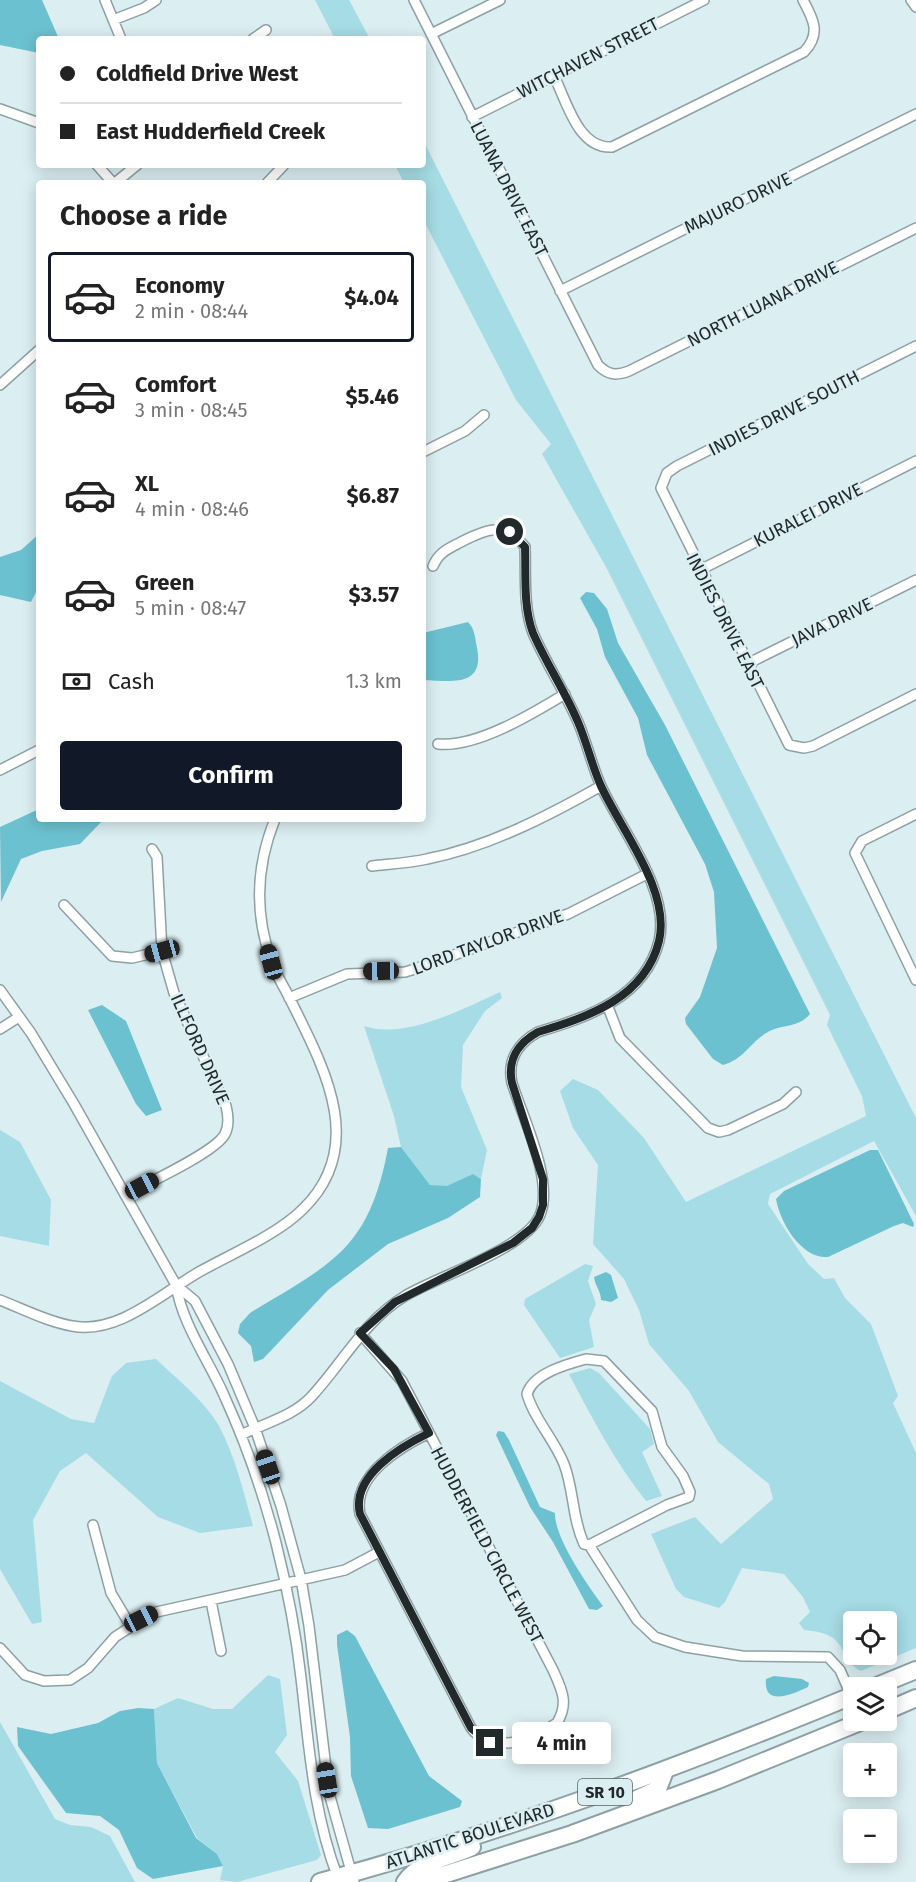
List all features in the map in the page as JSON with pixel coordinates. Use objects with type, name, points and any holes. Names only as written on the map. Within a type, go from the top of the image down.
[{"type":"highway","points":[[897,1678],[916,1670]]},
{"type":"highway","points":[[897,1706],[916,1698]]},
{"type":"highway","name":"ATLANTIC BOULEVARD","points":[[320,1882],[346,1879],[485,1833],[665,1771],[843,1702]]},
{"type":"highway","name":"ATLANTIC BOULEVARD","points":[[421,1882],[552,1840],[718,1780],[843,1729]]},
{"type":"highway","points":[[552,1840],[556,1829],[563,1825],[658,1789],[665,1771]]},
{"type":"highway","points":[[478,1864],[494,1853],[534,1840],[542,1827],[538,1814]]},
{"type":"highway","points":[[405,1882],[429,1864],[472,1848],[485,1833]]},
{"type":"street","points":[[105,0],[121,36]]},
{"type":"street","points":[[113,20],[144,8],[156,0]]},
{"type":"street","name":"LUANA DRIVE EAST","points":[[414,0],[598,365],[609,374]]},
{"type":"street","points":[[431,34],[500,0]]},
{"type":"street","name":"WITCHAVEN STREET","points":[[472,117],[704,0]]},
{"type":"street","points":[[554,76],[585,138],[596,146],[612,147],[798,57],[810,45],[816,29],[814,20],[803,0]]},
{"type":"street","points":[[911,0],[916,7]]},
{"type":"street","points":[[257,36],[266,30]]},
{"type":"street","points":[[4,110],[36,122]]},
{"type":"street","name":"MAJURO DRIVE","points":[[560,291],[916,114]]},
{"type":"street","points":[[100,168],[111,180]]},
{"type":"street","points":[[118,180],[133,168]]},
{"type":"street","points":[[270,180],[281,168]]},
{"type":"street","name":"NORTH LUANA DRIVE","points":[[609,374],[620,375],[629,371],[916,228]]},
{"type":"street","name":"INDIES DRIVE SOUTH","points":[[661,488],[667,473],[677,466],[916,346]]},
{"type":"street","points":[[0,385],[36,353]]},
{"type":"street","points":[[426,450],[465,431],[484,415]]},
{"type":"street","name":"KURALEI DRIVE","points":[[700,570],[916,461]]},
{"type":"street","name":"INDIES DRIVE EAST","points":[[661,488],[789,745],[798,748],[813,746],[916,694]]},
{"type":"street","points":[[241,1435],[299,1408],[312,1397],[360,1333],[383,1310],[401,1298],[513,1243],[532,1228],[543,1205],[543,1179],[512,1083],[512,1062],[516,1051],[529,1037],[608,1007],[637,982],[647,969],[659,939],[659,907],[647,874],[602,786],[565,694],[533,632],[528,605],[525,547],[510,532],[484,530],[439,554],[433,566]]},
{"type":"street","name":"JAVA DRIVE","points":[[747,664],[916,580]]},
{"type":"street","points":[[438,744],[451,746],[479,738],[565,694]]},
{"type":"street","points":[[0,770],[36,752]]},
{"type":"street","points":[[372,866],[428,859],[497,837],[564,807],[602,786]]},
{"type":"street","points":[[916,814],[870,837],[855,853],[916,980]]},
{"type":"street","points":[[0,1300],[57,1322],[86,1328],[123,1318],[287,1222],[314,1198],[330,1170],[337,1142],[335,1106],[290,998],[271,962],[262,929],[258,888],[262,854],[274,822]]},
{"type":"street","name":"ILLFORD DRIVE","points":[[125,1195],[210,1148],[219,1141],[227,1128],[226,1106],[174,993],[162,951],[157,857],[152,849]]},
{"type":"street","name":"LORD TAYLOR DRIVE","points":[[290,998],[347,974],[405,972],[415,969],[568,914],[647,874]]},
{"type":"street","points":[[64,906],[112,956],[132,958],[162,951]]},
{"type":"street","points":[[0,990],[74,1104],[176,1285],[195,1301],[228,1364],[255,1428],[281,1506],[301,1579],[329,1793],[346,1879]]},
{"type":"street","points":[[608,1007],[620,1038],[708,1128],[719,1132],[735,1127],[783,1104],[796,1092]]},
{"type":"street","points":[[0,1029],[19,1017]]},
{"type":"street","points":[[176,1285],[179,1306],[210,1366],[241,1435],[264,1504],[286,1583],[301,1677],[312,1785],[346,1879]]},
{"type":"street","name":"HUDDERFIELD CIRCLE WEST","points":[[360,1333],[394,1369],[553,1670],[564,1702],[560,1718],[551,1727],[507,1744],[490,1743],[471,1728],[379,1552]]},
{"type":"street","points":[[589,1545],[667,1505],[688,1497],[690,1492],[683,1476],[662,1448],[652,1411],[604,1361],[597,1359],[586,1359],[557,1369],[535,1382],[529,1387],[527,1394],[562,1460],[569,1479],[576,1527],[584,1544],[589,1545],[637,1620],[655,1637],[685,1647],[742,1656],[828,1657],[843,1677]]},
{"type":"street","points":[[0,1648],[25,1675],[44,1681],[60,1682],[78,1676],[130,1625],[152,1613],[353,1568],[379,1552],[362,1518],[358,1499],[361,1490],[393,1454],[429,1433]]},
{"type":"street","points":[[93,1525],[111,1593],[130,1625]]},
{"type":"street","points":[[211,1601],[221,1651]]},
{"type":"street","points":[[304,1721],[320,1718]]},
{"type":"shaded area","points":[[0,0],[42,0],[58,36],[36,36],[36,52],[0,45]]},
{"type":"shaded area","points":[[315,0],[349,0],[368,36],[333,36]]},
{"type":"shaded area","points":[[426,146],[916,1118],[916,1216],[874,1141],[770,1194],[768,1204],[808,1264],[824,1279],[834,1278],[845,1298],[871,1324],[898,1396],[893,1403],[916,1453],[916,1648],[897,1656],[897,1611],[843,1611],[843,1650],[830,1636],[804,1630],[799,1623],[810,1612],[803,1597],[784,1574],[742,1568],[725,1602],[719,1608],[684,1597],[676,1589],[651,1534],[695,1517],[721,1544],[773,1499],[769,1484],[718,1442],[689,1391],[649,1344],[639,1310],[624,1279],[593,1244],[598,1165],[573,1128],[560,1091],[573,1079],[598,1090],[644,1138],[686,1202],[866,1116],[862,1096],[827,1025],[830,1015],[606,567],[542,454],[551,444],[516,400],[426,225],[426,180],[402,180],[396,168],[426,168]]},
{"type":"shaded area","points":[[36,537],[36,592],[31,602],[0,595],[0,557],[21,550]]},
{"type":"shaded area","points":[[586,592],[594,593],[607,609],[618,643],[665,725],[810,1014],[797,1023],[765,1034],[738,1058],[723,1065],[713,1059],[686,1024],[685,1018],[700,997],[717,948],[714,892],[705,864],[647,755],[638,718],[605,657],[597,629],[580,598]]},
{"type":"shaded area","points":[[468,622],[473,631],[478,661],[476,670],[471,676],[454,681],[426,680],[426,632]]},
{"type":"shaded area","points":[[36,810],[36,822],[101,822],[80,844],[42,851],[21,859],[1,902],[0,827]]},
{"type":"shaded area","points":[[500,992],[502,998],[485,1011],[463,1045],[461,1087],[487,1150],[481,1179],[473,1174],[447,1187],[430,1185],[401,1147],[394,1116],[364,1026],[397,1029],[415,1026],[451,1014]]},
{"type":"shaded area","points":[[102,1005],[126,1021],[162,1110],[146,1116],[136,1104],[88,1010]]},
{"type":"shaded area","points":[[0,1130],[20,1142],[51,1200],[49,1246],[0,1236]]},
{"type":"shaded area","points":[[401,1147],[430,1185],[447,1186],[473,1174],[481,1179],[480,1197],[448,1218],[388,1244],[328,1290],[263,1359],[254,1362],[251,1346],[238,1333],[240,1324],[250,1313],[325,1266],[343,1250],[358,1232],[370,1210],[388,1148]]},
{"type":"shaded area","points":[[870,1150],[878,1150],[914,1224],[913,1227],[903,1223],[894,1226],[828,1257],[809,1252],[801,1246],[787,1228],[776,1199],[784,1191]]},
{"type":"shaded area","points":[[585,1264],[593,1266],[588,1281],[596,1304],[589,1320],[594,1347],[560,1358],[524,1305],[525,1299]]},
{"type":"shaded area","points":[[606,1272],[611,1275],[618,1298],[611,1302],[601,1300],[594,1277]]},
{"type":"shaded area","points":[[156,1359],[198,1399],[219,1426],[243,1488],[253,1526],[200,1533],[158,1517],[86,1453],[60,1471],[33,1520],[42,1622],[32,1624],[0,1569],[0,1381],[71,1419],[94,1423],[112,1376],[126,1363]]},
{"type":"shaded area","points":[[590,1368],[599,1373],[650,1429],[654,1444],[642,1452],[662,1496],[646,1501],[624,1471],[595,1423],[569,1374]]},
{"type":"shaded area","points":[[498,1431],[504,1432],[509,1440],[540,1507],[555,1513],[556,1523],[566,1548],[603,1606],[597,1610],[589,1609],[553,1542],[530,1507],[496,1435]]},
{"type":"shaded area","points":[[347,1630],[355,1636],[429,1776],[462,1801],[460,1807],[388,1829],[368,1828],[351,1776],[350,1737],[337,1645],[337,1635]]},
{"type":"shaded area","points":[[853,1665],[875,1665],[861,1671]]},
{"type":"shaded area","points":[[268,1675],[280,1679],[287,1735],[275,1752],[298,1781],[321,1855],[317,1860],[237,1882],[220,1880],[223,1866],[217,1854],[197,1838],[157,1763],[154,1709],[178,1698],[213,1709],[232,1709]]},
{"type":"shaded area","points":[[774,1676],[802,1679],[809,1683],[808,1687],[795,1693],[774,1696],[766,1688],[766,1679]]},
{"type":"shaded area","points":[[138,1708],[154,1709],[157,1763],[196,1838],[217,1854],[223,1866],[153,1879],[137,1868],[119,1830],[100,1816],[66,1813],[18,1746],[17,1727],[51,1734],[98,1723],[120,1711]]},
{"type":"shaded area","points":[[0,1722],[55,1819],[70,1825],[91,1827],[110,1836],[135,1882],[0,1882]]},
{"type":"route","points":[[490,1743],[471,1728],[360,1514],[358,1499],[361,1490],[374,1474],[393,1454],[408,1443],[429,1433],[394,1369],[360,1333],[383,1310],[395,1302],[418,1288],[513,1243],[532,1228],[543,1205],[543,1179],[510,1074],[516,1051],[529,1037],[538,1032],[608,1007],[626,993],[647,969],[656,951],[660,920],[656,896],[647,874],[602,786],[579,724],[533,632],[528,605],[525,547],[510,532]]}]
